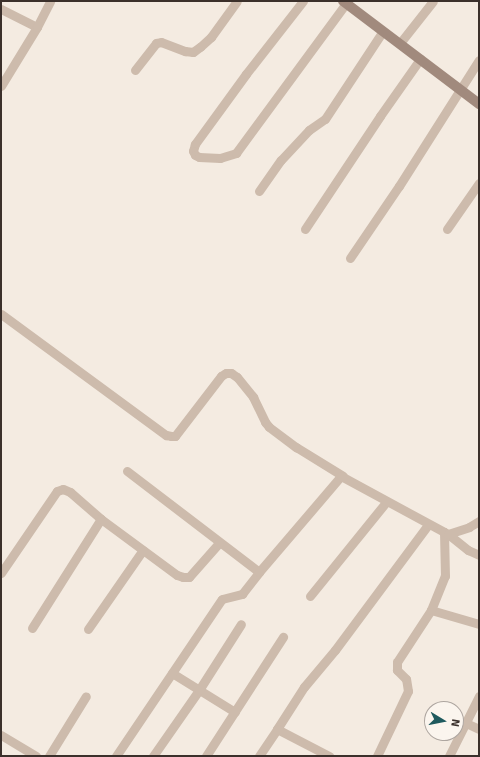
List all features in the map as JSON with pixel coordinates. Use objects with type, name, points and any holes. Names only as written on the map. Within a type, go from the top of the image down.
[{"type":"main road","points":[[344,2],[479,104]]},
{"type":"street","points":[[1,86],[4,75],[37,28],[50,1]]},
{"type":"street","points":[[135,70],[156,43],[161,42],[185,51],[193,52],[211,37],[236,1]]},
{"type":"street","points":[[304,1],[246,74],[195,144],[193,151],[195,155],[199,157],[220,158],[236,153],[344,2]]},
{"type":"street","points":[[400,43],[433,1]]},
{"type":"street","points":[[1,9],[37,28]]},
{"type":"street","points":[[258,191],[281,160],[309,130],[325,119],[383,31]]},
{"type":"street","points":[[305,229],[384,110],[420,59]]},
{"type":"street","points":[[350,258],[399,186],[479,60]]},
{"type":"street","points":[[447,229],[479,183]]},
{"type":"street","points":[[1,314],[166,435],[175,436],[221,376],[226,373],[231,373],[242,382],[253,397],[269,427],[296,447],[386,502],[446,533],[468,550],[479,556]]},
{"type":"street","points":[[127,471],[219,543],[259,572]]},
{"type":"street","points":[[116,756],[222,599],[242,594],[332,485],[343,476]]},
{"type":"street","points":[[1,573],[57,491],[63,489],[70,492],[101,519],[177,575],[188,577],[219,543]]},
{"type":"street","points":[[310,596],[386,502]]},
{"type":"street","points":[[32,628],[101,519]]},
{"type":"street","points":[[446,533],[469,527],[479,521]]},
{"type":"street","points":[[259,756],[304,687],[335,650],[428,525]]},
{"type":"street","points":[[377,756],[408,692],[406,679],[397,670],[398,662],[431,610],[444,576],[446,533]]},
{"type":"street","points":[[88,629],[143,550]]},
{"type":"street","points":[[431,610],[479,624]]},
{"type":"street","points":[[153,756],[199,690],[241,624]]},
{"type":"street","points":[[206,756],[283,637]]},
{"type":"street","points":[[172,674],[235,712]]},
{"type":"street","points":[[50,756],[86,696]]},
{"type":"street","points":[[449,756],[479,696]]},
{"type":"street","points":[[466,724],[479,729]]},
{"type":"street","points":[[277,728],[329,756]]},
{"type":"street","points":[[1,735],[36,756]]}]
